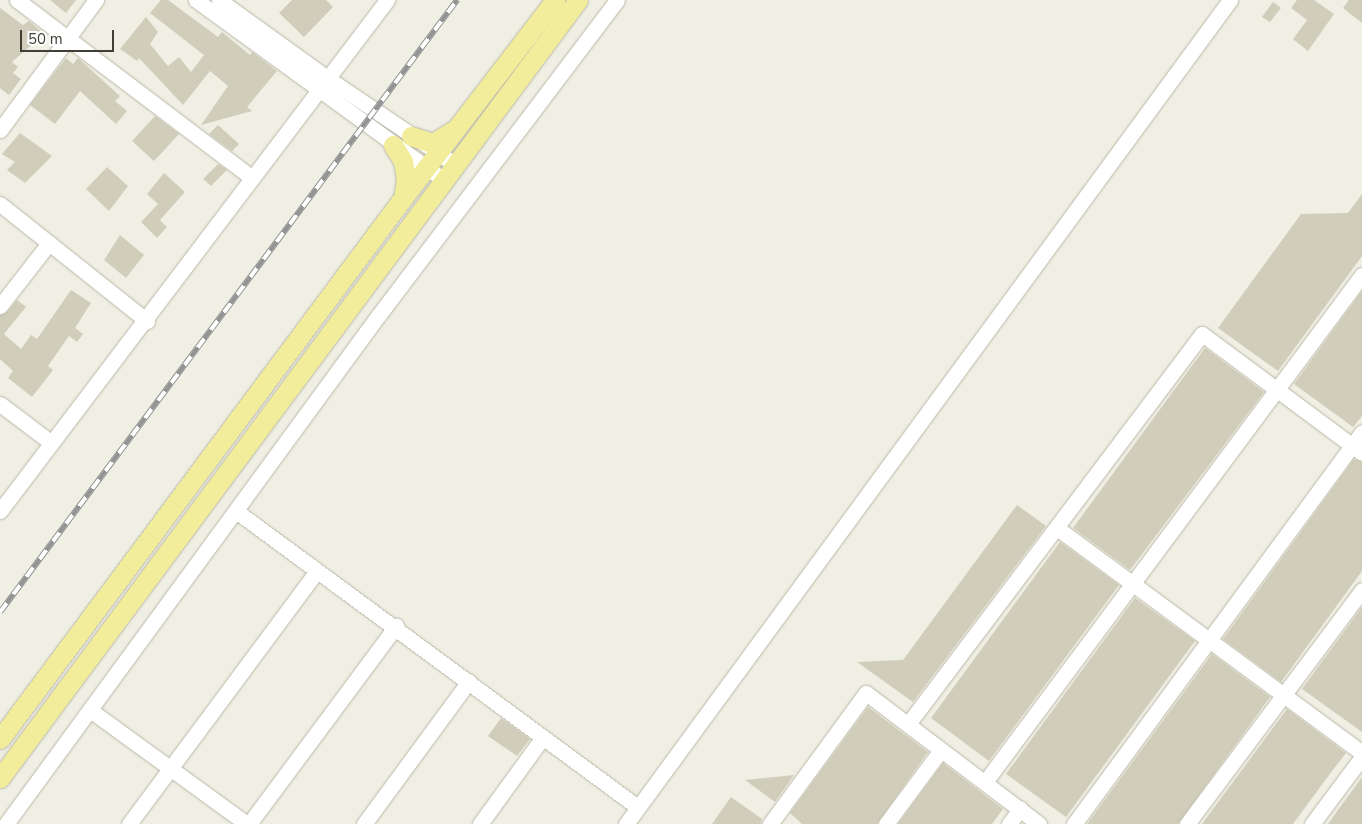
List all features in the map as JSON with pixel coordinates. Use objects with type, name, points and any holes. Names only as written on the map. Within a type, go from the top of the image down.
[{"type":"main road","points":[[0,739],[403,198],[468,117],[555,0]]},
{"type":"main road","points":[[0,778],[578,0]]},
{"type":"main road","points":[[411,136],[433,143],[468,117]]},
{"type":"main road","points":[[393,145],[403,161],[406,179],[403,198]]},
{"type":"street","points":[[17,0],[252,178]]},
{"type":"street","points":[[0,130],[96,0]]},
{"type":"street","points":[[196,0],[325,86],[438,153],[450,173]]},
{"type":"street","points":[[0,511],[50,442],[146,320],[252,178],[325,86],[388,0]]},
{"type":"street","points":[[6,824],[417,263],[617,0]]},
{"type":"street","points":[[626,824],[1230,0]]},
{"type":"street","points":[[222,1],[393,145],[426,168],[450,173]]},
{"type":"street","points":[[0,204],[146,320]]},
{"type":"street","points":[[0,306],[49,243]]},
{"type":"street","points":[[985,782],[1362,275]]},
{"type":"street","points":[[908,724],[1202,334],[1276,391],[1357,449]]},
{"type":"street","points":[[0,404],[50,442]]},
{"type":"street","points":[[1074,824],[1209,639],[1357,449],[1362,432]]},
{"type":"street","points":[[236,511],[396,626],[638,807]]},
{"type":"street","points":[[1057,528],[1362,753]]},
{"type":"street","points":[[129,824],[318,571]]},
{"type":"street","points":[[1187,824],[1362,590]]},
{"type":"street","points":[[90,710],[248,824],[396,626]]},
{"type":"street","points":[[364,824],[470,681]]},
{"type":"street","points":[[773,823],[866,693],[1039,824]]},
{"type":"street","points":[[480,824],[543,737]]},
{"type":"street","points":[[886,824],[941,750]]},
{"type":"street","points":[[1312,824],[1362,757]]},
{"type":"street","points":[[1009,824],[1020,809]]},
{"type":"building","points":[[50,0],[76,0],[66,13]]},
{"type":"building","points":[[161,0],[168,0],[218,37],[222,32],[250,55],[252,52],[277,71],[247,107],[252,111],[201,125],[228,86],[210,71],[183,105],[139,58],[137,61],[120,49],[146,17],[158,32],[150,44],[168,66],[179,57],[191,72],[204,55],[150,13]]},
{"type":"building","points":[[292,0],[326,0],[333,7],[304,37],[279,13]]},
{"type":"building","points":[[1297,0],[1314,0],[1334,14],[1308,51],[1293,39],[1307,20],[1291,8]]},
{"type":"building","points":[[1349,0],[1362,0],[1362,23],[1343,8]]},
{"type":"building","points":[[1273,2],[1281,8],[1270,22],[1262,17]]},
{"type":"building","points":[[0,8],[23,25],[29,21],[44,34],[12,62],[18,67],[13,73],[21,79],[9,95],[0,88]]},
{"type":"building","points":[[66,58],[73,64],[78,58],[120,96],[115,101],[127,111],[116,124],[80,91],[55,124],[30,105]]},
{"type":"building","points":[[155,116],[179,134],[154,161],[132,141]]},
{"type":"building","points":[[218,125],[239,144],[232,151],[209,134]]},
{"type":"building","points":[[20,133],[52,156],[25,183],[7,170],[15,162],[2,154]]},
{"type":"building","points":[[218,164],[227,170],[211,186],[203,179]]},
{"type":"building","points":[[107,167],[128,186],[109,211],[86,189]]},
{"type":"building","points":[[164,173],[185,192],[160,220],[167,227],[157,238],[141,222],[158,204],[147,194]]},
{"type":"building","points":[[1362,194],[1362,256],[1278,371],[1218,328],[1301,214],[1348,213]]},
{"type":"building","points":[[120,235],[144,255],[126,278],[104,260]]},
{"type":"building","points":[[71,290],[91,303],[75,328],[83,334],[77,342],[69,336],[48,366],[53,370],[32,397],[8,378],[13,371],[0,359],[0,315],[7,312],[17,300],[26,307],[4,334],[21,349],[31,335],[37,339]]},
{"type":"building","points":[[1362,291],[1362,416],[1353,427],[1294,384]]},
{"type":"building","points":[[1205,348],[1264,392],[1130,570],[1073,528]]},
{"type":"building","points":[[1354,459],[1362,462],[1362,571],[1281,682],[1223,639]]},
{"type":"building","points":[[1017,505],[1046,526],[913,702],[857,662],[903,660]]},
{"type":"building","points":[[1060,542],[1119,585],[989,761],[931,718]]},
{"type":"building","points":[[1135,598],[1195,641],[1066,817],[1006,774]]},
{"type":"building","points":[[1362,607],[1362,732],[1302,689]]},
{"type":"building","points":[[1212,654],[1270,697],[1178,824],[1087,824]]},
{"type":"building","points":[[868,707],[928,752],[877,824],[802,824],[790,813]]},
{"type":"building","points":[[1287,709],[1346,753],[1293,824],[1202,824]]},
{"type":"building","points":[[501,718],[530,739],[517,756],[488,736]]},
{"type":"building","points":[[943,763],[1003,809],[992,824],[898,824]]},
{"type":"building","points":[[794,775],[775,802],[745,780]]},
{"type":"building","points":[[1362,777],[1362,824],[1328,824],[1338,810]]},
{"type":"building","points":[[731,797],[762,819],[761,824],[712,824]]},
{"type":"railway","points":[[0,612],[457,0]]}]
